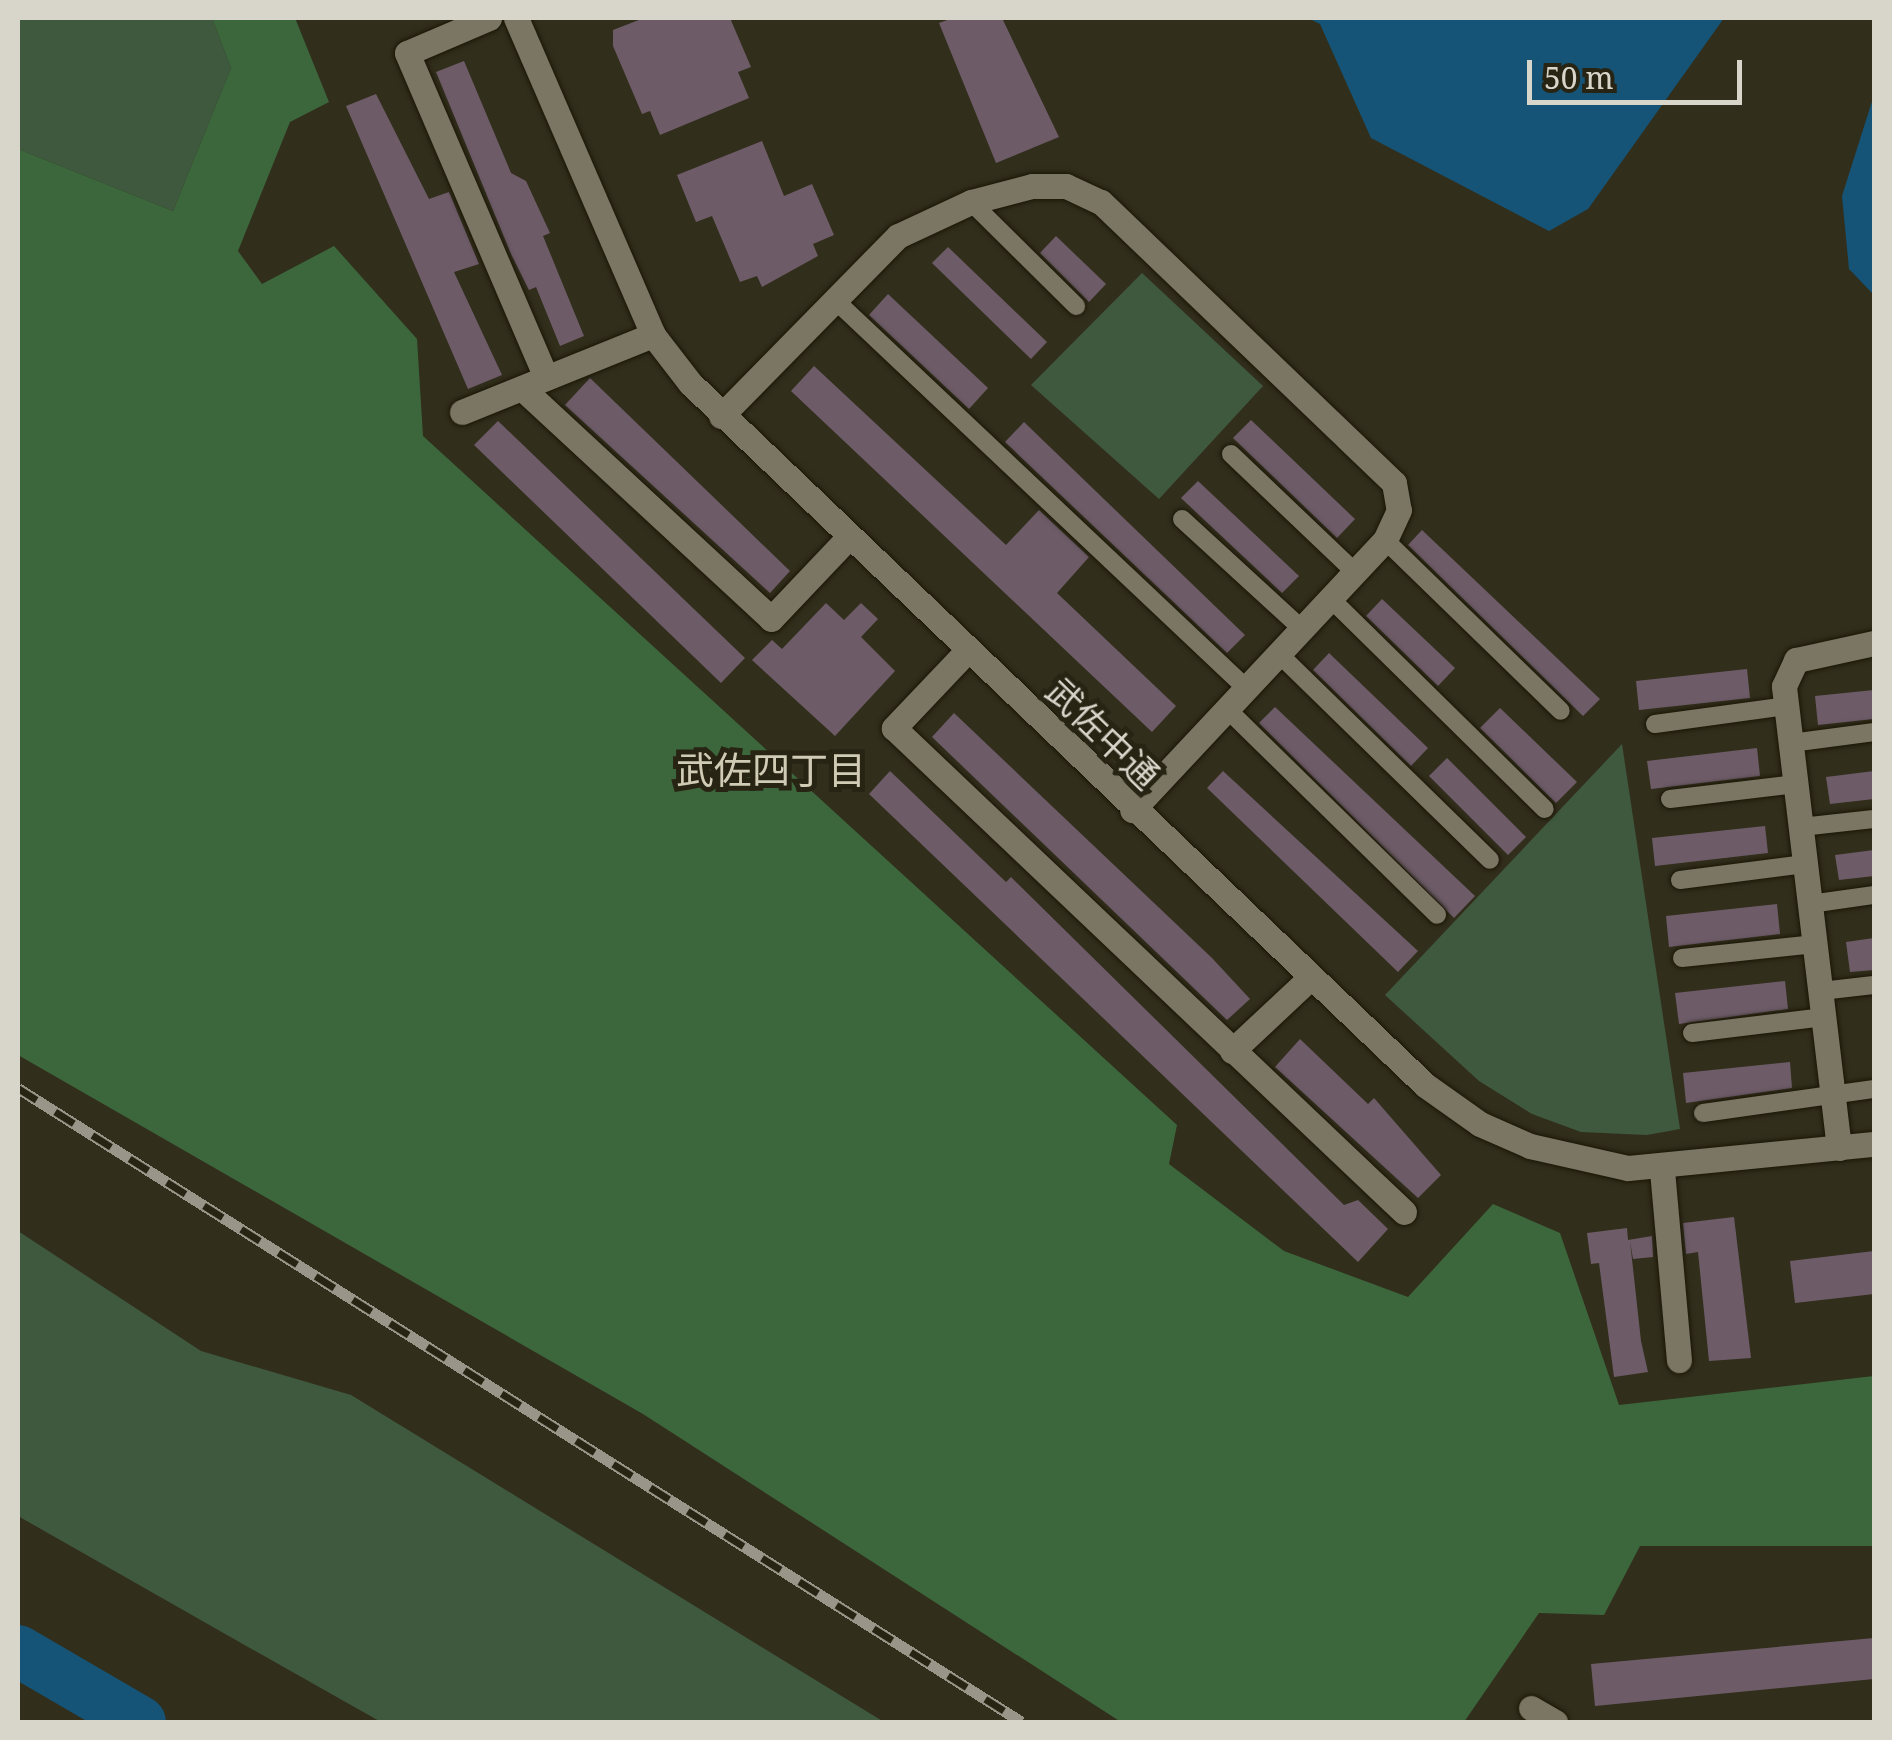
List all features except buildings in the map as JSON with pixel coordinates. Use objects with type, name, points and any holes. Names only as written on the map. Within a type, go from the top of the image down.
[{"type":"street","points":[[489,18],[407,52],[534,384],[771,619],[848,538]]},
{"type":"street","name":"武佐中通","points":[[516,18],[653,335],[720,416],[1308,980],[1480,1124],[1586,1162],[1662,1170],[1874,1144]]},
{"type":"street","points":[[720,416],[898,236],[971,202],[1066,186],[1101,202],[1394,483],[1399,510],[1385,540],[1132,810]]},
{"type":"street","points":[[462,412],[653,335]]},
{"type":"street","points":[[1840,1148],[1784,686],[1796,660],[1874,644]]},
{"type":"street","points":[[966,652],[894,728],[1404,1212]]},
{"type":"street","points":[[1232,1051],[1308,980]]},
{"type":"street","points":[[1662,1170],[1678,1360]]},
{"type":"street","points":[[1531,1708],[1555,1722]]},
{"type":"lane","points":[[971,202],[1076,306]]},
{"type":"lane","points":[[834,300],[1246,688]]},
{"type":"lane","points":[[1232,454],[1354,572]]},
{"type":"lane","points":[[1182,519],[1302,629]]},
{"type":"lane","points":[[1385,540],[1560,712]]},
{"type":"lane","points":[[1330,598],[1545,809]]},
{"type":"lane","points":[[1278,653],[1490,860]]},
{"type":"lane","points":[[1656,724],[1786,706]]},
{"type":"lane","points":[[1227,709],[1437,915]]},
{"type":"lane","points":[[1791,743],[1874,732]]},
{"type":"lane","points":[[1670,800],[1796,784]]},
{"type":"lane","points":[[1801,827],[1874,818]]},
{"type":"lane","points":[[1680,880],[1805,864]]},
{"type":"lane","points":[[1810,904],[1874,895]]},
{"type":"lane","points":[[1682,958],[1815,944]]},
{"type":"lane","points":[[1821,991],[1874,985]]},
{"type":"lane","points":[[1692,1033],[1824,1017]]},
{"type":"lane","points":[[1703,1113],[1874,1089]]},
{"type":"green space","points":[[18,18],[212,18],[231,68],[173,211],[18,149]]},
{"type":"green space","points":[[212,18],[295,18],[329,102],[290,122],[238,251],[262,284],[334,246],[417,339],[423,436],[1177,1125],[1169,1164],[1284,1251],[1408,1297],[1493,1204],[1560,1233],[1619,1405],[1874,1376],[1874,1546],[1640,1546],[1604,1615],[1539,1613],[1464,1722],[1121,1722],[643,1414],[18,1055],[18,149],[173,211],[231,68]]},
{"type":"green space","points":[[1142,273],[1263,386],[1159,499],[1031,385]]},
{"type":"green space","points":[[1622,744],[1680,1129],[1647,1135],[1581,1132],[1532,1114],[1479,1081],[1385,995]]},
{"type":"green space","points":[[18,1231],[201,1351],[351,1395],[884,1722],[381,1722],[227,1635],[18,1516]]},
{"type":"water","points":[[1308,18],[1724,18],[1588,209],[1549,231],[1371,138],[1320,24]]},
{"type":"water","points":[[1874,95],[1874,295],[1849,269],[1842,196]]},
{"type":"waterway","points":[[18,1651],[140,1722]]},
{"type":"railway","points":[[18,1088],[1022,1722]]},
{"type":"district","name":"武佐四丁目","points":[[771,770]]}]
